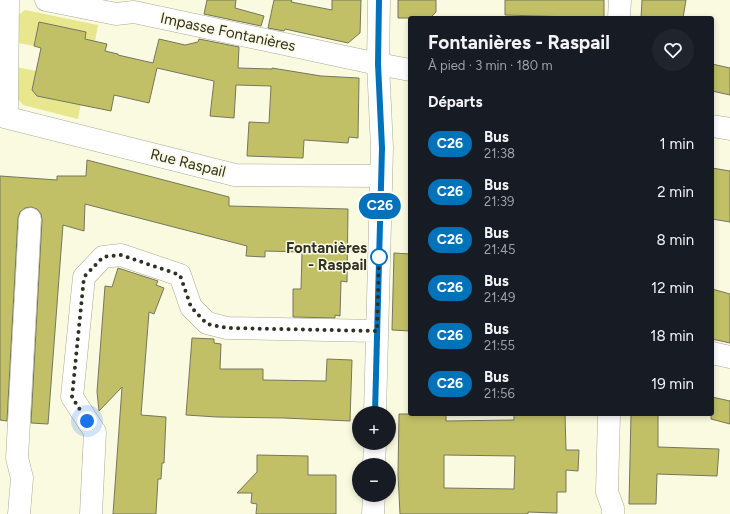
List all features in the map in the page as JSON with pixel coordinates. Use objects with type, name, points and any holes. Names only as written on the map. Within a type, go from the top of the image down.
[{"type":"street","points":[[3,117],[7,109],[8,0]]},
{"type":"street","name":"Impasse Fontanières","points":[[46,0],[116,14],[134,12],[408,70]]},
{"type":"street","points":[[375,406],[380,176],[382,148],[378,64],[379,0]]},
{"type":"street","points":[[619,16],[620,0]]},
{"type":"street","name":"Rue Raspail","points":[[3,117],[235,175],[380,176]]},
{"type":"street","points":[[714,126],[730,129]]},
{"type":"street","points":[[19,514],[22,478],[8,458],[30,219]]},
{"type":"street","points":[[91,514],[95,432],[72,397],[84,277],[103,257],[121,255],[180,275],[191,307],[207,324],[227,328],[377,331]]},
{"type":"street","points":[[714,353],[730,357]]},
{"type":"street","points":[[609,416],[607,492],[613,508],[613,514]]},
{"type":"street","points":[[373,514],[374,502]]},
{"type":"shaded area","points":[[25,10],[98,25],[95,41],[85,39],[86,32],[42,23],[38,26],[34,46],[13,42],[13,19]]},
{"type":"shaded area","points":[[12,66],[36,71],[32,90],[37,96],[70,103],[71,97],[82,98],[78,119],[23,105],[14,94]]},
{"type":"building","points":[[207,0],[236,0],[235,8],[264,16],[261,26],[204,14]]},
{"type":"building","points":[[274,0],[292,0],[291,2],[332,10],[332,0],[361,0],[360,33],[348,43],[285,29],[284,31],[268,28]]},
{"type":"building","points":[[398,0],[436,0],[436,12],[432,16],[408,16],[408,18],[398,18]]},
{"type":"building","points":[[505,0],[604,0],[604,16],[505,15]]},
{"type":"building","points":[[642,0],[686,0],[683,16],[641,16]]},
{"type":"building","points":[[39,22],[86,32],[85,39],[107,44],[105,51],[153,63],[159,39],[185,45],[198,42],[199,39],[239,47],[238,68],[272,68],[321,76],[359,78],[358,138],[349,137],[348,143],[304,140],[303,158],[247,156],[249,122],[269,123],[271,86],[236,85],[234,118],[210,116],[214,81],[157,68],[149,103],[114,95],[111,111],[37,96],[32,90],[41,48],[34,46]]},
{"type":"building","points":[[714,64],[730,68],[730,95],[714,91]]},
{"type":"building","points":[[87,160],[229,197],[229,206],[348,209],[347,282],[341,281],[340,316],[335,315],[335,318],[293,317],[293,289],[301,289],[302,252],[265,251],[265,257],[246,256],[247,246],[85,204],[84,231],[63,225],[48,424],[31,423],[42,220],[41,214],[37,209],[31,207],[25,208],[20,212],[18,218],[7,421],[0,420],[0,176],[57,180],[57,176],[86,176]]},
{"type":"building","points":[[714,168],[730,171],[730,222],[714,219]]},
{"type":"building","points":[[394,253],[408,254],[408,331],[392,330]]},
{"type":"building","points":[[118,268],[158,281],[156,285],[164,288],[154,314],[149,312],[141,415],[166,417],[164,463],[162,463],[161,479],[158,479],[156,514],[113,514],[122,387],[99,411],[97,392],[105,286],[112,287]]},
{"type":"building","points":[[714,290],[730,294],[730,343],[714,339]]},
{"type":"building","points":[[192,338],[214,339],[214,343],[221,344],[220,369],[263,369],[263,380],[326,381],[327,359],[352,360],[350,421],[186,415]]},
{"type":"building","points":[[714,397],[730,401],[730,424],[711,419],[711,416],[714,416]]},
{"type":"building","points":[[399,414],[408,414],[408,416],[446,416],[446,421],[514,420],[514,416],[565,416],[566,450],[579,450],[578,471],[566,470],[566,492],[557,492],[557,513],[400,514],[398,474]],"holes":[[[444,455],[515,456],[514,489],[444,488]]]},
{"type":"building","points":[[631,416],[658,416],[658,447],[719,449],[717,476],[657,474],[656,504],[629,504]]},
{"type":"building","points":[[257,455],[308,456],[308,475],[336,475],[336,514],[256,514],[257,504],[251,503],[252,493],[237,493],[257,472]]},
{"type":"bus line","name":"C26","points":[[375,406],[380,176],[382,148],[378,64],[379,0]]},
{"type":"place","name":"Fontanières - Raspail","points":[[379,257]]},
{"type":"route","points":[[87,421],[72,397],[84,277],[103,257],[121,255],[180,275],[191,307],[207,324],[227,328],[377,331],[379,257]]}]
